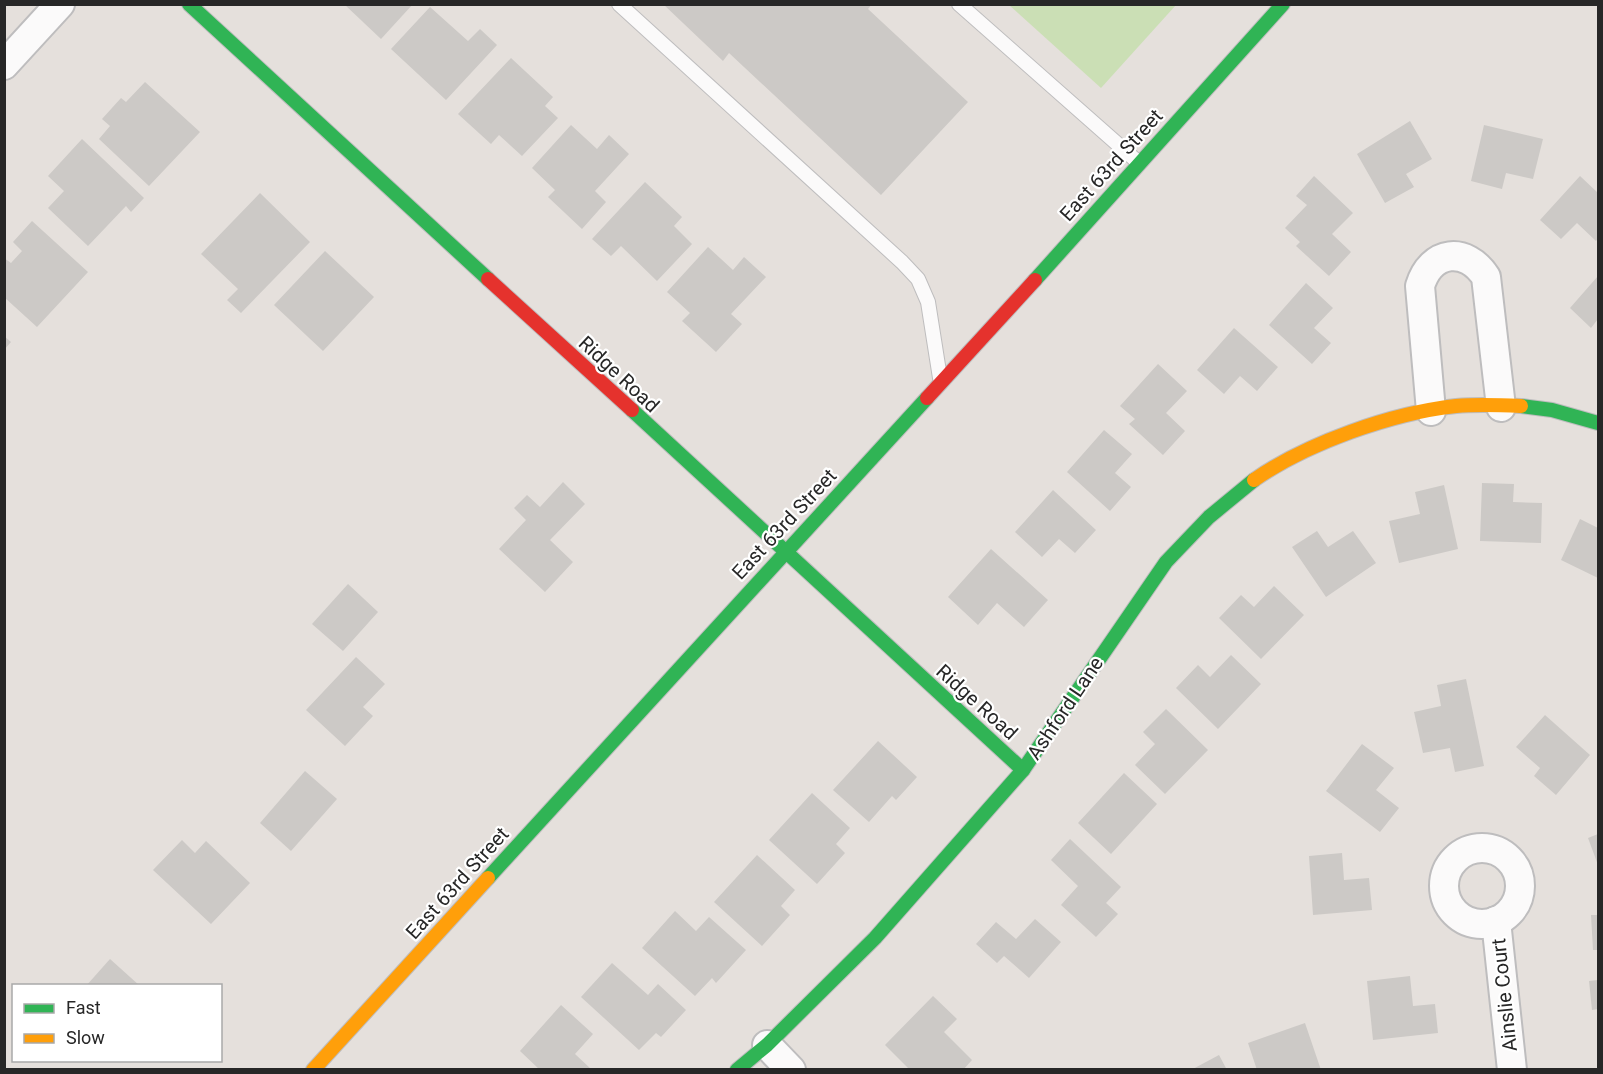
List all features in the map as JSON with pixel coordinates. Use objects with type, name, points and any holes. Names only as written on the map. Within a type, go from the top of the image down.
[{"type":"street","points":[[4,65],[60,4]]},
{"type":"street","name":"Ridge Road","points":[[189,4],[1023,770]]},
{"type":"street","name":"East 63rd Street","points":[[313,1070],[1283,4]]},
{"type":"street","points":[[1431,411],[1420,286],[1423,275],[1439,259],[1461,256],[1480,268],[1486,277],[1501,407]]},
{"type":"street","name":"Ashford Lane","points":[[737,1070],[767,1046],[875,938],[1023,770],[1160,570],[1194,531],[1218,508],[1257,478],[1297,454],[1408,415],[1458,406],[1539,407],[1599,423]]},
{"type":"street","name":"Ainslie Court","points":[[1496,921],[1512,1070]]},
{"type":"street","points":[[767,1046],[791,1070]]},
{"type":"lane","points":[[619,4],[918,279],[928,302],[940,382]]},
{"type":"lane","points":[[959,4],[1138,163]]},
{"type":"green space","points":[[1009,5],[1176,5],[1101,88]]},
{"type":"building","points":[[344,4],[413,4],[381,39]]},
{"type":"building","points":[[663,4],[872,4],[868,9],[968,102],[881,195],[729,53],[723,61]]},
{"type":"building","points":[[430,7],[468,41],[480,29],[497,45],[446,100],[391,49]]},
{"type":"building","points":[[511,58],[553,97],[545,106],[558,118],[522,156],[499,135],[491,144],[458,114]]},
{"type":"building","points":[[145,82],[200,132],[149,186],[99,139],[110,126],[102,119],[121,98],[126,102]]},
{"type":"building","points":[[1410,121],[1432,159],[1406,174],[1414,187],[1385,203],[1357,154]]},
{"type":"building","points":[[571,125],[597,149],[609,135],[629,154],[595,191],[606,202],[582,229],[548,197],[555,190],[532,168]]},
{"type":"building","points":[[1484,125],[1543,139],[1533,179],[1506,173],[1502,189],[1471,181]]},
{"type":"building","points":[[82,139],[144,198],[131,212],[126,206],[88,246],[48,208],[64,191],[48,176]]},
{"type":"building","points":[[1314,176],[1353,213],[1332,234],[1351,252],[1329,276],[1296,246],[1300,242],[1285,228],[1307,205],[1296,196]]},
{"type":"building","points":[[1580,176],[1598,193],[1598,238],[1596,241],[1577,223],[1561,239],[1540,220]]},
{"type":"building","points":[[645,182],[682,217],[674,226],[692,244],[657,281],[621,246],[611,256],[592,239]]},
{"type":"building","points":[[260,193],[310,242],[241,313],[227,300],[238,289],[201,254]]},
{"type":"building","points":[[32,221],[88,272],[37,327],[4,297],[4,258],[11,263],[22,251],[13,242]]},
{"type":"building","points":[[708,247],[733,270],[744,257],[766,277],[731,314],[742,324],[716,352],[682,321],[690,313],[667,292]]},
{"type":"building","points":[[325,251],[374,297],[323,351],[274,305]]},
{"type":"building","points":[[1598,276],[1598,319],[1591,328],[1570,308]]},
{"type":"building","points":[[1306,283],[1333,308],[1314,328],[1331,343],[1312,364],[1269,325]]},
{"type":"building","points":[[1234,328],[1278,367],[1257,391],[1240,376],[1224,394],[1197,370]]},
{"type":"building","points":[[4,336],[11,342],[4,350]]},
{"type":"building","points":[[1158,364],[1187,391],[1166,413],[1185,431],[1163,455],[1129,424],[1135,419],[1120,406]]},
{"type":"building","points":[[1104,430],[1132,454],[1115,473],[1131,487],[1110,511],[1067,472]]},
{"type":"building","points":[[563,482],[585,504],[550,540],[573,562],[545,592],[499,549],[526,520],[514,508],[527,495],[540,507]]},
{"type":"building","points":[[1482,483],[1514,484],[1513,502],[1542,503],[1541,543],[1480,541]]},
{"type":"building","points":[[1444,485],[1458,549],[1399,563],[1389,521],[1420,514],[1415,492]]},
{"type":"building","points":[[1053,490],[1096,530],[1075,553],[1059,539],[1042,557],[1015,532]]},
{"type":"building","points":[[1580,519],[1598,528],[1598,578],[1561,560]]},
{"type":"building","points":[[1317,531],[1328,547],[1353,531],[1376,563],[1326,597],[1292,547]]},
{"type":"building","points":[[991,549],[1048,600],[1024,627],[997,603],[978,625],[948,597]]},
{"type":"building","points":[[348,584],[378,612],[343,651],[312,624]]},
{"type":"building","points":[[1274,586],[1304,615],[1261,659],[1219,618],[1241,595],[1254,607]]},
{"type":"building","points":[[1231,655],[1261,684],[1218,729],[1176,688],[1198,665],[1210,677]]},
{"type":"building","points":[[356,657],[385,684],[363,707],[373,716],[345,746],[306,710]]},
{"type":"building","points":[[1466,679],[1484,766],[1455,772],[1450,748],[1423,753],[1414,712],[1441,706],[1437,685]]},
{"type":"building","points":[[1166,709],[1208,750],[1165,794],[1135,765],[1155,744],[1143,732]]},
{"type":"building","points":[[1545,715],[1590,755],[1556,795],[1534,776],[1540,768],[1516,747]]},
{"type":"building","points":[[878,741],[917,777],[896,800],[892,796],[869,822],[833,790]]},
{"type":"building","points":[[1362,744],[1394,768],[1376,790],[1399,808],[1380,832],[1326,791]]},
{"type":"building","points":[[305,771],[337,799],[291,851],[260,823]]},
{"type":"building","points":[[1124,773],[1157,804],[1111,854],[1078,823]]},
{"type":"building","points":[[812,793],[850,828],[836,844],[845,853],[817,884],[769,840]]},
{"type":"building","points":[[1598,834],[1598,865],[1588,838]]},
{"type":"building","points":[[1070,839],[1121,887],[1106,903],[1118,914],[1096,937],[1061,905],[1078,886],[1051,860]]},
{"type":"building","points":[[182,840],[195,853],[206,841],[250,883],[211,924],[153,870]]},
{"type":"building","points":[[1342,853],[1344,880],[1369,878],[1372,910],[1313,915],[1309,856]]},
{"type":"building","points":[[757,855],[795,890],[781,906],[790,915],[762,946],[714,902]]},
{"type":"building","points":[[675,911],[696,931],[709,917],[746,950],[716,983],[712,978],[695,996],[642,948]]},
{"type":"building","points":[[1591,915],[1598,915],[1598,950],[1593,950]]},
{"type":"building","points":[[1035,919],[1061,942],[1029,978],[1004,956],[997,963],[976,944],[996,922],[1016,939]]},
{"type":"building","points":[[110,959],[138,984],[88,984]]},
{"type":"building","points":[[612,963],[648,995],[658,984],[686,1010],[661,1037],[656,1033],[639,1050],[581,997]]},
{"type":"building","points":[[1410,976],[1413,1006],[1435,1004],[1438,1033],[1373,1040],[1367,981]]},
{"type":"building","points":[[1598,980],[1598,1009],[1592,1010],[1589,981]]},
{"type":"building","points":[[933,996],[957,1019],[944,1032],[972,1060],[963,1070],[910,1070],[885,1045]]},
{"type":"building","points":[[561,1005],[593,1034],[575,1054],[592,1070],[540,1070],[520,1051]]},
{"type":"building","points":[[1305,1023],[1321,1070],[1287,1070],[1286,1068],[1257,1070],[1248,1043]]},
{"type":"building","points":[[1219,1055],[1227,1070],[1191,1070]]},
{"type":"traffic: fast","points":[[189,4],[488,279]]},
{"type":"traffic: fast","points":[[1035,280],[1283,4]]},
{"type":"traffic: fast","points":[[488,878],[927,398]]},
{"type":"traffic: fast","points":[[1521,406],[1552,410],[1598,423]]},
{"type":"traffic: fast","points":[[632,410],[1023,770]]},
{"type":"traffic: fast","points":[[737,1070],[767,1045],[875,938],[1023,770],[1166,562],[1209,517],[1254,480]]},
{"type":"traffic: slow","points":[[1254,480],[1275,466],[1324,442],[1405,415],[1456,406],[1521,406]]},
{"type":"traffic: slow","points":[[313,1070],[488,878]]},
{"type":"traffic: jam","points":[[488,279],[632,410]]},
{"type":"traffic: jam","points":[[927,398],[1035,280]]}]
